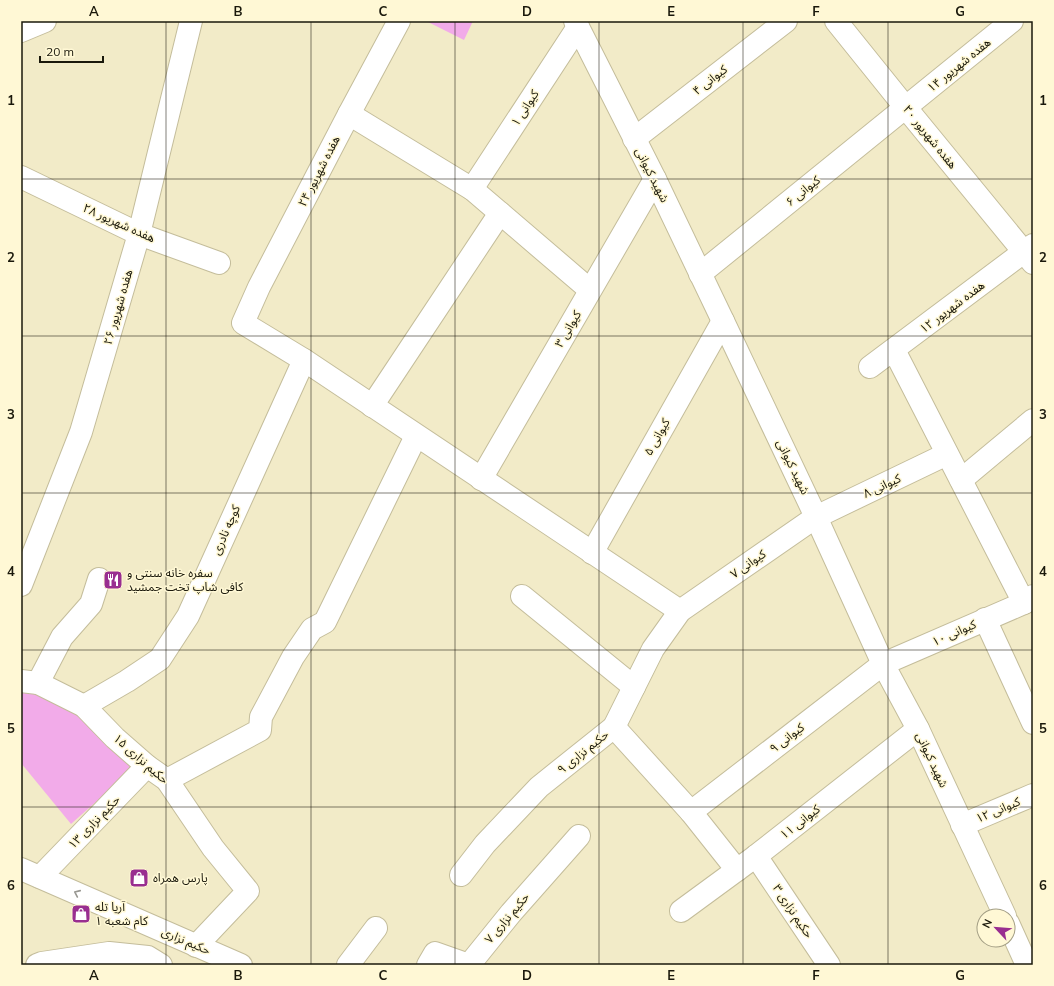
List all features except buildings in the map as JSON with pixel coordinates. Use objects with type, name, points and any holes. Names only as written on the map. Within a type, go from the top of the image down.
[{"type":"street","points":[[21,31],[45,21]]},
{"type":"street","name":"هفده شهریور ۲۶","points":[[21,584],[81,432],[139,234],[191,21]]},
{"type":"street","name":"هفده شهریور ۲۴","points":[[304,360],[243,323],[259,287],[399,21]]},
{"type":"street","name":"کیوانی ۴","points":[[634,139],[786,21]]},
{"type":"street","name":"هفده شهریور ۲۰","points":[[836,21],[906,108],[1030,253]]},
{"type":"street","name":"هفده شهریور ۱۴","points":[[906,108],[1012,21]]},
{"type":"street","name":"شهید کیوانی","points":[[577,24],[655,179],[816,517],[884,664],[918,729],[1001,908]]},
{"type":"street","name":"کیوانی ۱","points":[[472,189],[577,24]]},
{"type":"street","name":"کیوانی ۶","points":[[700,274],[906,108]]},
{"type":"street","points":[[349,114],[472,189],[590,290]]},
{"type":"street","name":"هفده شهریور ۲۸","points":[[21,177],[139,234],[219,264]]},
{"type":"street","name":"کیوانی ۳","points":[[481,478],[655,179]]},
{"type":"street","points":[[372,406],[500,213]]},
{"type":"street","name":"هفده شهریور ۱۲","points":[[870,367],[1030,253]]},
{"type":"street","name":"کیوانی ۵","points":[[592,553],[722,320]]},
{"type":"street","points":[[894,350],[947,454],[1028,599]]},
{"type":"street","points":[[304,360],[680,611]]},
{"type":"street","name":"کوچه نادری","points":[[84,706],[160,659],[188,616],[304,360]]},
{"type":"street","points":[[961,480],[1033,420]]},
{"type":"street","points":[[167,780],[260,730],[261,716],[293,657],[312,629],[325,622],[416,436]]},
{"type":"street","name":"کیوانی ۸","points":[[816,517],[947,454]]},
{"type":"street","name":"کیوانی ۷","points":[[680,611],[816,517]]},
{"type":"street","points":[[30,682],[62,637],[91,604],[99,579]]},
{"type":"street","points":[[522,596],[634,687]]},
{"type":"street","name":"کیوانی ۱۰","points":[[884,664],[985,620],[1028,599]]},
{"type":"street","name":"حکیم نزاری ۹","points":[[461,875],[485,844],[539,787],[614,727],[653,649],[680,611]]},
{"type":"street","points":[[985,620],[1033,723]]},
{"type":"street","name":"کیوانی ۹","points":[[691,812],[884,664]]},
{"type":"street","name":"حکیم نزاری ۱۵","points":[[30,682],[84,706],[115,738],[147,766],[167,780],[213,848],[248,892],[196,946]]},
{"type":"street","points":[[614,727],[691,812],[737,870]]},
{"type":"street","name":"کیوانی ۱۱","points":[[681,911],[756,856],[918,729]]},
{"type":"street","name":"حکیم نزاری ۱۳","points":[[29,876],[147,766]]},
{"type":"street","name":"کیوانی ۱۲","points":[[962,825],[1033,795]]},
{"type":"street","name":"حکیم نزاری ۷","points":[[428,965],[435,953],[468,965],[511,913],[579,836]]},
{"type":"street","name":"حکیم نزاری ۳","points":[[756,856],[829,965]]},
{"type":"street","name":"حکیم نزاری","points":[[29,876],[168,933],[241,965]]},
{"type":"street","points":[[348,965],[376,928]]},
{"type":"street","points":[[37,965],[109,953],[154,961],[168,933]]},
{"type":"street","points":[[1016,941],[1027,965]]},
{"type":"place","name":"سفره خانه سنتی و کافی شاپ تخت جمشید","points":[[113,580]]},
{"type":"place","name":"پارس همراه","points":[[139,878]]},
{"type":"place","name":"آریا تله کام شعبه ۱","points":[[81,914]]}]
